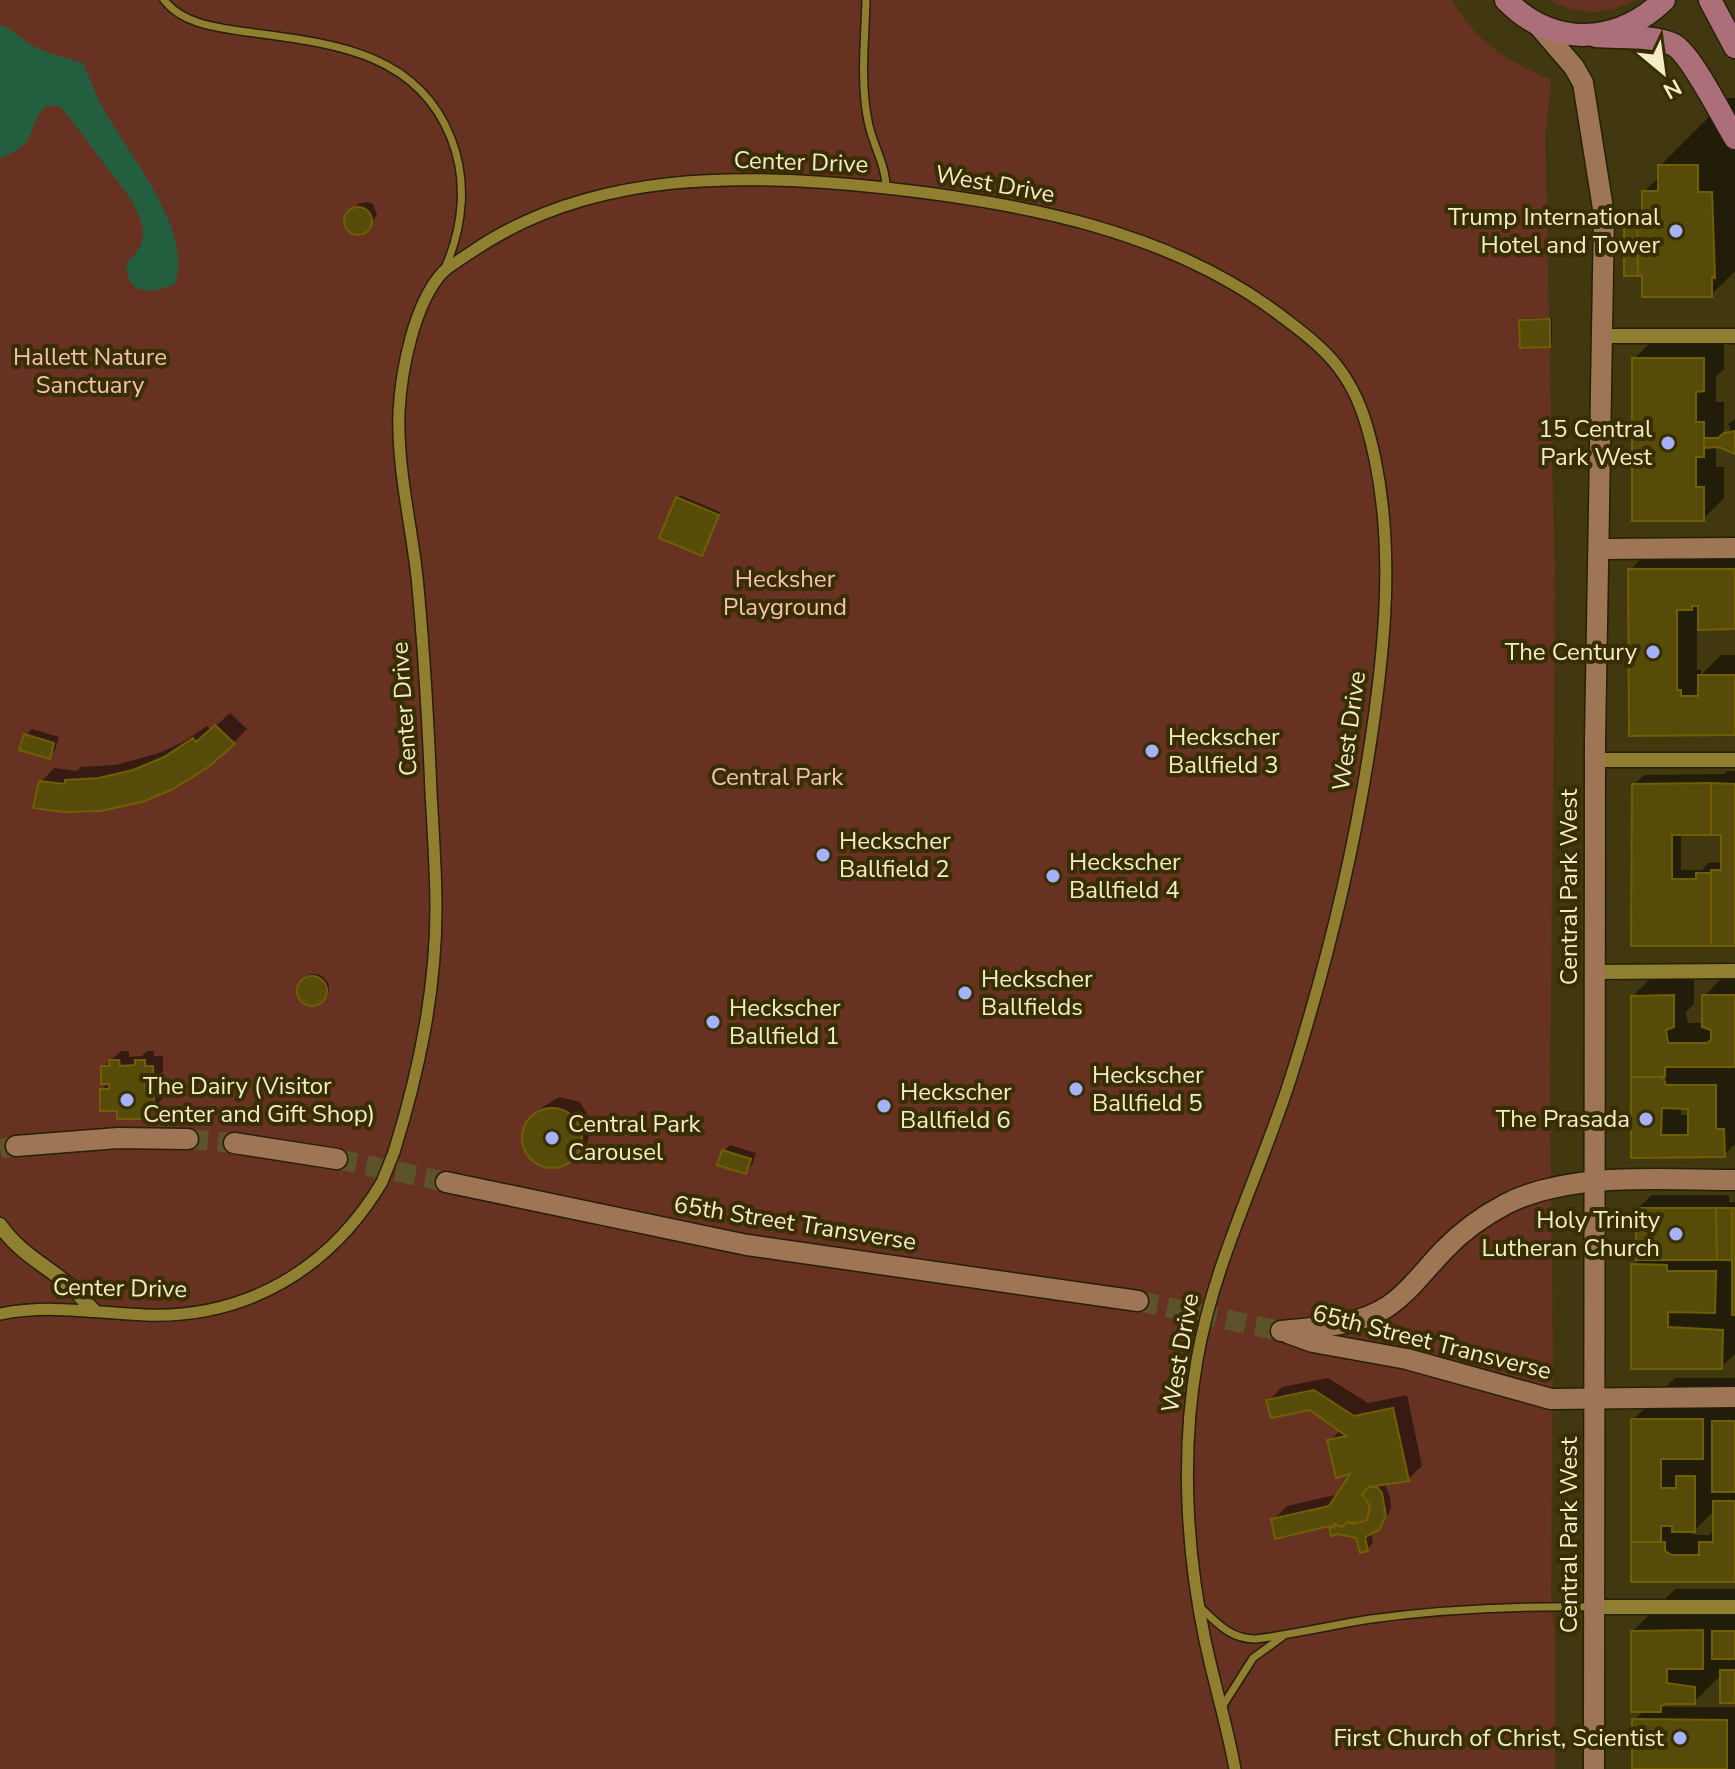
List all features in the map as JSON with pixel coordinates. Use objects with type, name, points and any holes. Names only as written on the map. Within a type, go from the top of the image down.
[{"type":"main road","points":[[1506,0],[1536,23],[1571,34],[1663,41],[1678,47],[1733,132]]},
{"type":"main road","points":[[1596,36],[1630,23],[1664,0]]},
{"type":"main road","points":[[1710,0],[1735,47]]},
{"type":"main road","name":"Central Park West","points":[[1536,23],[1577,72],[1586,93],[1603,197],[1595,760],[1594,1769]]},
{"type":"main road","points":[[1599,549],[1735,548]]},
{"type":"main road","points":[[16,1146],[118,1138],[188,1139]]},
{"type":"main road","points":[[234,1143],[337,1159]]},
{"type":"main road","name":"65th Street Transverse","points":[[1595,1398],[1543,1398],[1421,1362],[1313,1342],[1281,1331],[1335,1325],[1376,1313],[1399,1297],[1468,1228],[1520,1197],[1547,1190],[1624,1180],[1735,1180]]},
{"type":"main road","name":"65th Street Transverse","points":[[446,1182],[747,1245],[1138,1301]]},
{"type":"main road","points":[[1595,1398],[1735,1397]]},
{"type":"street","name":"Center Drive","points":[[0,1314],[46,1308],[145,1315],[194,1313],[227,1306],[292,1277],[329,1250],[349,1230],[382,1182],[394,1152],[423,1046],[433,980],[436,903],[430,763],[399,407],[404,370],[421,310],[445,269],[494,236],[525,220],[565,204],[619,191],[718,181],[886,188]]},
{"type":"street","name":"West Drive","points":[[886,188],[984,202],[1091,226],[1155,245],[1213,272],[1262,302],[1328,355],[1348,381],[1368,428],[1379,479],[1386,555],[1383,654],[1361,801],[1311,1011],[1277,1118],[1218,1272],[1199,1350],[1190,1421],[1189,1486],[1199,1606],[1235,1769]]},
{"type":"street","points":[[1603,336],[1735,336]]},
{"type":"street","points":[[1595,760],[1735,760]]},
{"type":"street","points":[[1595,972],[1735,971]]},
{"type":"street","points":[[0,1225],[28,1257],[72,1288],[93,1310]]},
{"type":"street","points":[[1595,1607],[1735,1607]]},
{"type":"lane","name":"Center Drive","points":[[164,0],[180,15],[208,26],[352,49],[374,58],[412,84],[444,122],[460,174],[462,200],[458,232],[445,269]]},
{"type":"lane","points":[[866,0],[865,105],[870,132],[886,177],[886,188]]},
{"type":"lane","points":[[1199,1606],[1235,1636],[1256,1639],[1341,1624],[1473,1609],[1595,1607]]},
{"type":"lane","points":[[1222,1707],[1253,1658],[1284,1636]]},
{"type":"green space","name":"Central Park","points":[[0,0],[1452,0],[1472,28],[1494,49],[1551,80],[1545,136],[1555,594],[1550,1099],[1553,1365],[1551,1595],[1555,1636],[1555,1769],[0,1769]]},
{"type":"green space","points":[[1549,0],[1634,0],[1613,9],[1592,12],[1570,9]]},
{"type":"shaded area","points":[[0,25],[39,49],[83,63],[103,108],[156,193],[167,217],[175,240],[178,263],[175,284],[149,291],[141,290],[130,281],[127,262],[143,240],[140,218],[131,199],[62,108],[55,105],[45,107],[21,147],[0,159]]},
{"type":"building","name":"Trump International Hotel and Tower","points":[[1658,165],[1698,165],[1698,192],[1712,192],[1715,278],[1712,277],[1712,297],[1642,297],[1642,276],[1638,276],[1637,212],[1642,212],[1642,191],[1658,191]]},
{"type":"building","points":[[358,207],[368,211],[372,221],[368,231],[358,235],[348,231],[344,221],[348,211]]},
{"type":"building","points":[[1637,212],[1638,276],[1624,276],[1624,213]]},
{"type":"building","points":[[1550,319],[1550,347],[1520,348],[1519,320]]},
{"type":"building","name":"15 Central Park West","points":[[1632,358],[1704,358],[1704,391],[1696,392],[1696,422],[1704,422],[1704,457],[1696,457],[1696,487],[1704,487],[1704,521],[1632,521]]},
{"type":"building","points":[[1735,431],[1735,454],[1719,447],[1704,448],[1704,438],[1718,438]]},
{"type":"building","points":[[676,497],[719,515],[702,556],[659,538]]},
{"type":"building","name":"The Century","points":[[1628,569],[1735,569],[1735,629],[1698,630],[1698,606],[1692,606],[1692,610],[1677,610],[1677,690],[1681,690],[1681,696],[1698,696],[1698,675],[1735,675],[1735,735],[1629,736]]},
{"type":"building","points":[[215,725],[235,744],[207,768],[171,790],[142,802],[100,811],[64,812],[33,808],[39,781],[65,784],[65,780],[99,778],[133,770],[164,757],[193,738],[196,742]]},
{"type":"building","points":[[24,734],[54,743],[50,759],[19,750]]},
{"type":"building","points":[[1711,783],[1711,835],[1672,835],[1672,879],[1696,879],[1696,873],[1711,873],[1711,946],[1631,946],[1632,784]]},
{"type":"building","points":[[1711,783],[1735,784],[1735,946],[1711,946],[1711,870],[1721,870],[1721,835],[1711,835]]},
{"type":"building","points":[[312,976],[323,980],[327,991],[323,1002],[312,1006],[301,1002],[297,991],[301,980]]},
{"type":"building","points":[[1674,995],[1674,1027],[1666,1030],[1668,1043],[1707,1043],[1711,1040],[1711,1030],[1702,1027],[1702,995],[1735,995],[1735,1067],[1665,1067],[1665,1077],[1631,1077],[1631,996]]},
{"type":"building","name":"The Dairy (Visitor Center and Gift Shop)","points":[[109,1060],[119,1060],[120,1066],[135,1065],[135,1060],[145,1060],[145,1066],[153,1066],[154,1083],[145,1083],[145,1089],[154,1088],[154,1110],[145,1111],[145,1119],[117,1119],[117,1111],[100,1111],[100,1089],[109,1089],[109,1084],[101,1084],[101,1066],[109,1066]]},
{"type":"building","name":"The Prasada","points":[[1631,1077],[1663,1077],[1666,1085],[1716,1085],[1716,1129],[1724,1129],[1725,1157],[1631,1158]],"holes":[[[1662,1108],[1688,1109],[1688,1135],[1661,1135]]]},
{"type":"building","name":"Central Park Carousel","points":[[552,1108],[564,1110],[573,1117],[580,1126],[580,1150],[573,1159],[564,1166],[552,1168],[540,1166],[531,1159],[524,1150],[522,1138],[524,1126],[531,1117],[540,1110]]},
{"type":"building","points":[[722,1150],[751,1159],[746,1174],[717,1165]]},
{"type":"building","name":"Holy Trinity Lutheran Church","points":[[1636,1208],[1716,1208],[1717,1260],[1636,1260]]},
{"type":"building","points":[[1716,1208],[1732,1208],[1732,1260],[1717,1260]]},
{"type":"building","points":[[1732,1208],[1735,1208],[1735,1315],[1732,1315]]},
{"type":"building","points":[[1631,1264],[1667,1265],[1667,1271],[1716,1271],[1715,1313],[1668,1312],[1668,1327],[1723,1330],[1722,1369],[1631,1369]]},
{"type":"building","points":[[1314,1390],[1354,1416],[1393,1408],[1409,1481],[1369,1487],[1362,1494],[1368,1499],[1370,1513],[1367,1520],[1347,1522],[1342,1527],[1334,1524],[1334,1528],[1329,1526],[1275,1539],[1271,1519],[1329,1506],[1350,1474],[1336,1478],[1327,1440],[1346,1436],[1310,1410],[1271,1418],[1266,1400]]},
{"type":"building","points":[[1631,1419],[1703,1419],[1703,1459],[1661,1459],[1661,1488],[1676,1488],[1676,1476],[1695,1476],[1695,1532],[1672,1532],[1672,1526],[1661,1526],[1661,1542],[1631,1542]]},
{"type":"building","points":[[1712,1421],[1735,1421],[1735,1492],[1712,1492]]},
{"type":"building","points":[[1369,1487],[1377,1487],[1382,1493],[1386,1516],[1379,1530],[1365,1537],[1368,1551],[1360,1553],[1356,1538],[1338,1534],[1331,1536],[1329,1526],[1342,1527],[1347,1522],[1354,1524],[1367,1520],[1370,1506],[1362,1494]]},
{"type":"building","points":[[1713,1501],[1735,1501],[1735,1582],[1631,1582],[1631,1542],[1665,1542],[1665,1551],[1672,1555],[1699,1555],[1699,1542],[1713,1542]]},
{"type":"building","points":[[1703,1630],[1703,1669],[1667,1669],[1667,1683],[1695,1687],[1695,1704],[1666,1704],[1661,1706],[1661,1712],[1631,1712],[1631,1631]]},
{"type":"building","points":[[1712,1631],[1735,1631],[1735,1659],[1712,1659]]},
{"type":"building","points":[[1720,1670],[1735,1670],[1735,1703],[1720,1703]]},
{"type":"building","name":"First Church of Christ, Scientist","points":[[1632,1719],[1727,1720],[1727,1769],[1632,1769]]},
{"type":"tunnel","points":[[188,1139],[234,1143]]},
{"type":"tunnel","points":[[0,1149],[16,1146]]},
{"type":"tunnel","points":[[337,1159],[446,1182]]},
{"type":"tunnel","points":[[1138,1301],[1281,1331]]},
{"type":"place","name":"Trump International Hotel and Tower","points":[[1676,231]]},
{"type":"place","name":"15 Central Park West","points":[[1668,443]]},
{"type":"place","name":"The Century","points":[[1653,652]]},
{"type":"place","name":"Heckscher Ballfield 3","points":[[1152,751]]},
{"type":"place","name":"Heckscher Ballfield 2","points":[[823,855]]},
{"type":"place","name":"Heckscher Ballfield 4","points":[[1053,876]]},
{"type":"place","name":"Heckscher Ballfields","points":[[965,993]]},
{"type":"place","name":"Heckscher Ballfield 1","points":[[713,1022]]},
{"type":"place","name":"Heckscher Ballfield 5","points":[[1076,1089]]},
{"type":"place","name":"The Dairy (Visitor Center and Gift Shop)","points":[[127,1100]]},
{"type":"place","name":"Heckscher Ballfield 6","points":[[884,1106]]},
{"type":"place","name":"The Prasada","points":[[1646,1119]]},
{"type":"place","name":"Central Park Carousel","points":[[552,1138]]},
{"type":"place","name":"Holy Trinity Lutheran Church","points":[[1676,1234]]},
{"type":"place","name":"First Church of Christ, Scientist","points":[[1680,1738]]},
{"type":"park label","name":"Hallett Nature Sanctuary","points":[[90,371]]},
{"type":"park label","name":"Hecksher Playground","points":[[785,593]]}]
